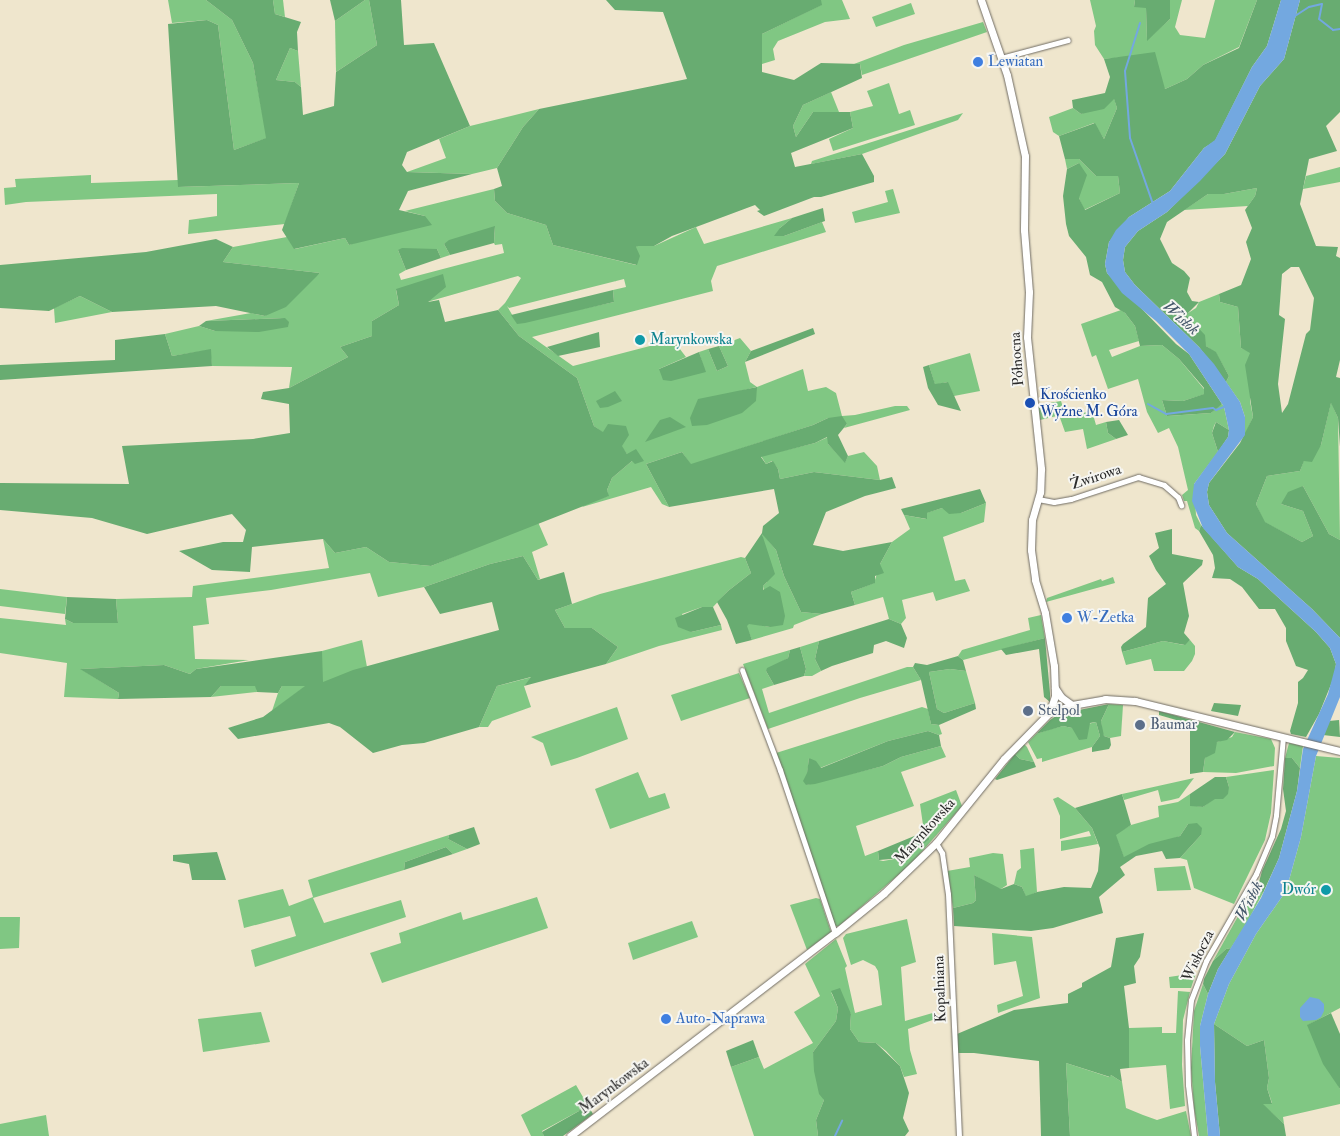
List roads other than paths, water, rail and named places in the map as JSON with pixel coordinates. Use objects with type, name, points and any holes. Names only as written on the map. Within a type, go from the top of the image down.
[{"type":"street","name":"Północna","points":[[981,0],[1002,58],[1025,156],[1024,230],[1029,286],[1027,337],[1042,469],[1038,499],[1032,520],[1031,550],[1035,580],[1045,613],[1050,641],[1055,688],[1053,704],[1049,713]]},
{"type":"street","points":[[1002,58],[1068,40]]},
{"type":"street","name":"Żwirowa","points":[[1038,499],[1054,502],[1071,499],[1138,477],[1164,485],[1178,497],[1181,505]]},
{"type":"street","points":[[742,670],[776,761],[835,933]]},
{"type":"street","points":[[1055,688],[1061,697],[1072,705]]},
{"type":"street","name":"Marynkowska","points":[[570,1136],[835,933],[884,893],[936,843],[1004,759],[1049,713],[1072,705],[1105,699],[1135,701],[1338,750]]},
{"type":"street","name":"Wisłocza","points":[[1194,1136],[1190,1115],[1187,1040],[1191,1000],[1206,961],[1256,874],[1272,836],[1276,815],[1283,737]]},
{"type":"street","name":"Kopalniana","points":[[936,843],[942,853],[948,894],[959,1136]]},
{"type":"water","points":[[1281,0],[1300,0],[1284,59],[1260,86],[1225,154],[1167,212],[1138,231],[1125,247],[1123,260],[1125,272],[1135,285],[1199,347],[1214,364],[1240,402],[1245,417],[1245,435],[1209,483],[1207,492],[1209,505],[1227,533],[1312,609],[1340,638],[1340,697],[1316,756],[1301,837],[1286,891],[1256,934],[1229,984],[1214,1024],[1215,1082],[1220,1136],[1208,1136],[1200,1026],[1208,994],[1218,969],[1261,898],[1279,858],[1297,791],[1303,749],[1328,694],[1336,664],[1330,648],[1316,632],[1258,579],[1238,567],[1203,528],[1192,501],[1194,484],[1228,437],[1229,430],[1224,407],[1189,354],[1156,321],[1122,293],[1107,273],[1105,264],[1109,242],[1116,230],[1129,217],[1170,191],[1204,148],[1215,140],[1252,67],[1267,46]]},
{"type":"water","points":[[1310,997],[1319,999],[1324,1004],[1324,1011],[1321,1017],[1316,1020],[1303,1021],[1300,1017],[1300,1008]]},
{"type":"waterway","points":[[1295,16],[1309,7],[1322,4],[1319,19],[1333,30],[1340,29]]},
{"type":"waterway","points":[[1140,23],[1125,71],[1130,138],[1153,204]]},
{"type":"waterway","points":[[1148,404],[1166,414],[1213,408],[1216,410],[1224,407]]},
{"type":"waterway","points":[[835,1136],[842,1121]]},
{"type":"place","name":"Lewiatan","points":[[978,62]]},
{"type":"place","name":"Marynkowska","points":[[640,340]]},
{"type":"place","name":"Krościenko Wyżne M. Góra","points":[[1030,403]]},
{"type":"place","name":"W-Zetka","points":[[1067,618]]},
{"type":"place","name":"Stelpol","points":[[1028,711]]},
{"type":"place","name":"Baumar","points":[[1140,725]]},
{"type":"place","name":"Dwór","points":[[1326,890]]},
{"type":"place","name":"Auto-Naprawa","points":[[666,1019]]},
{"type":"water label","name":"Wisłok","points":[[1181,318]]},
{"type":"water label","name":"Wisłok","points":[[1249,901]]}]
